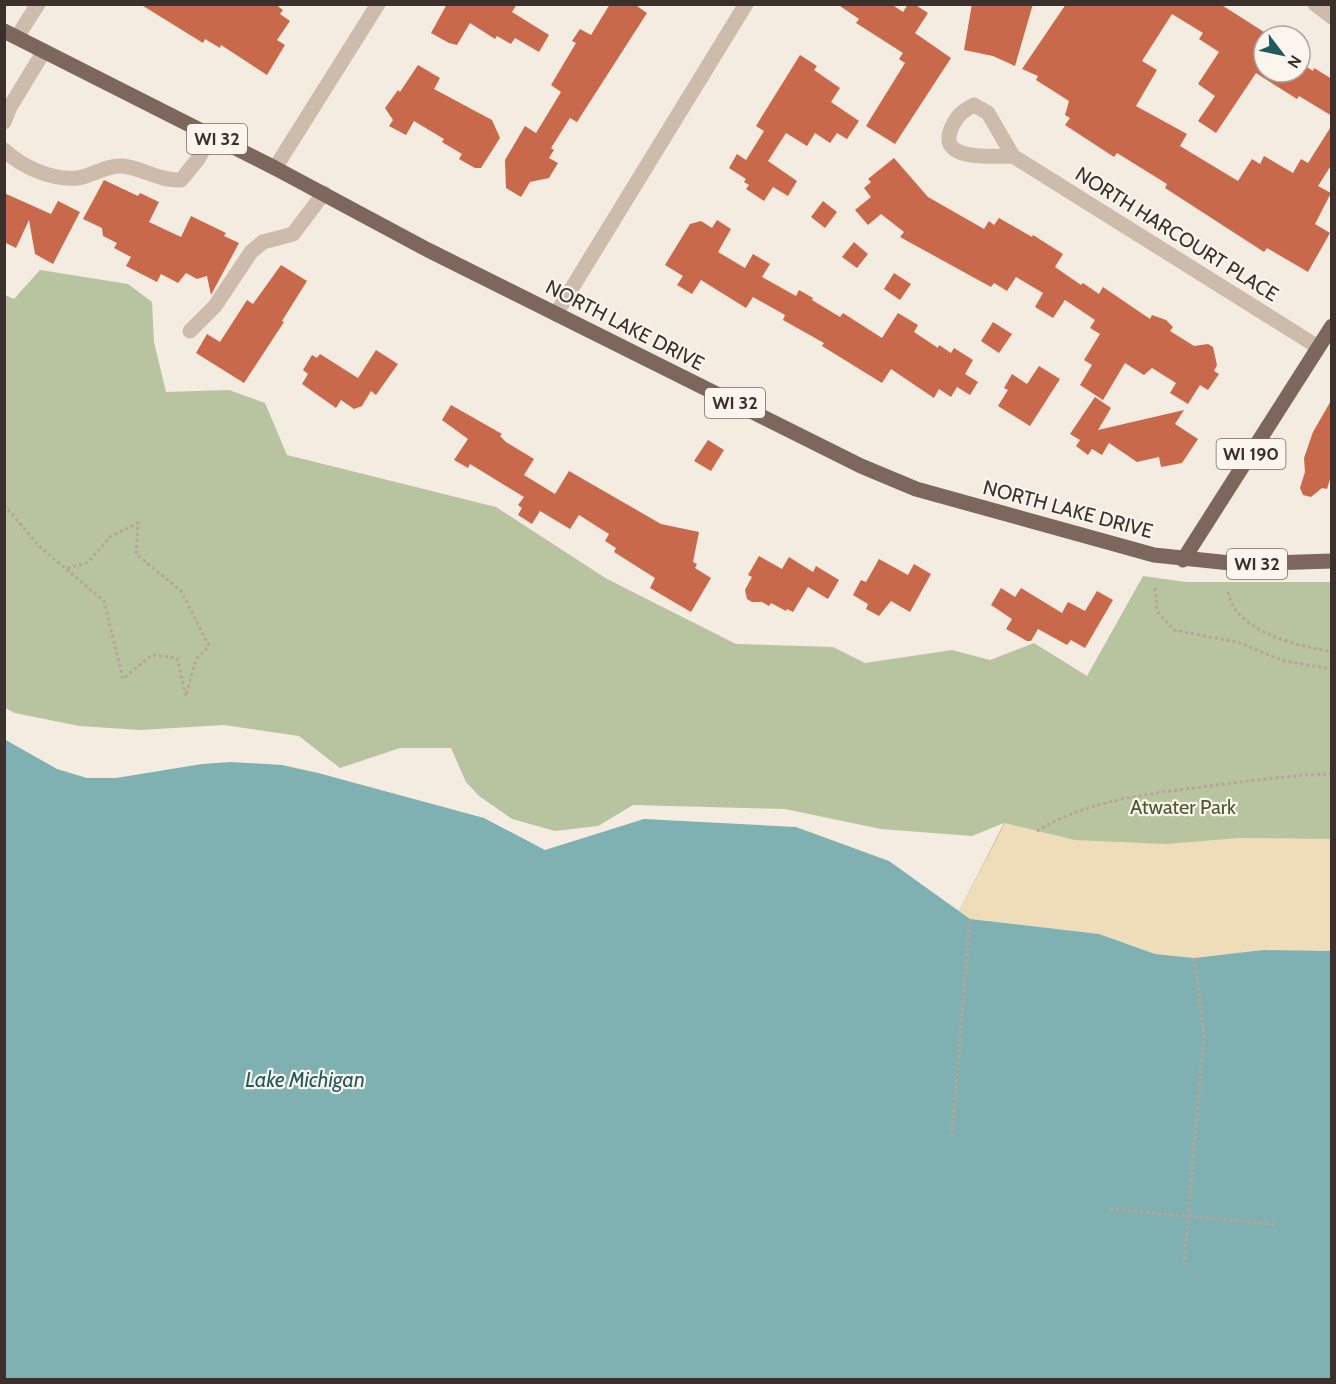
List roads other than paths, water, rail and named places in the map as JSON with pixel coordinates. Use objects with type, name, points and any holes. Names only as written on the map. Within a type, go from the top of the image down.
[{"type":"main road","name":"NORTH LAKE DRIVE","points":[[11,34],[276,168],[556,314],[852,461],[916,489],[1154,555],[1183,560],[1240,564],[1332,561]]},
{"type":"main road","name":"WI 190","points":[[1183,560],[1332,326]]},
{"type":"street","points":[[11,34],[38,4]]},
{"type":"street","points":[[276,168],[378,4]]},
{"type":"street","points":[[556,314],[746,4]]},
{"type":"street","points":[[1315,4],[1332,17]]},
{"type":"street","points":[[4,122],[44,51]]},
{"type":"street","points":[[4,150],[19,164],[57,177],[77,178],[123,166],[166,181],[181,180],[198,159],[211,136]]},
{"type":"street","name":"NORTH HARCOURT PLACE","points":[[1013,156],[1318,348]]},
{"type":"street","points":[[190,331],[214,306],[251,252],[263,242],[293,234],[324,193]]},
{"type":"water","name":"Lake Michigan","points":[[4,739],[57,769],[87,778],[116,778],[202,764],[231,762],[282,765],[484,818],[545,850],[644,819],[796,827],[889,861],[970,919],[1099,934],[1155,954],[1194,958],[1263,950],[1331,951],[1331,1379],[5,1379]]},
{"type":"park label","name":"Atwater Park","points":[[1183,807]]}]
